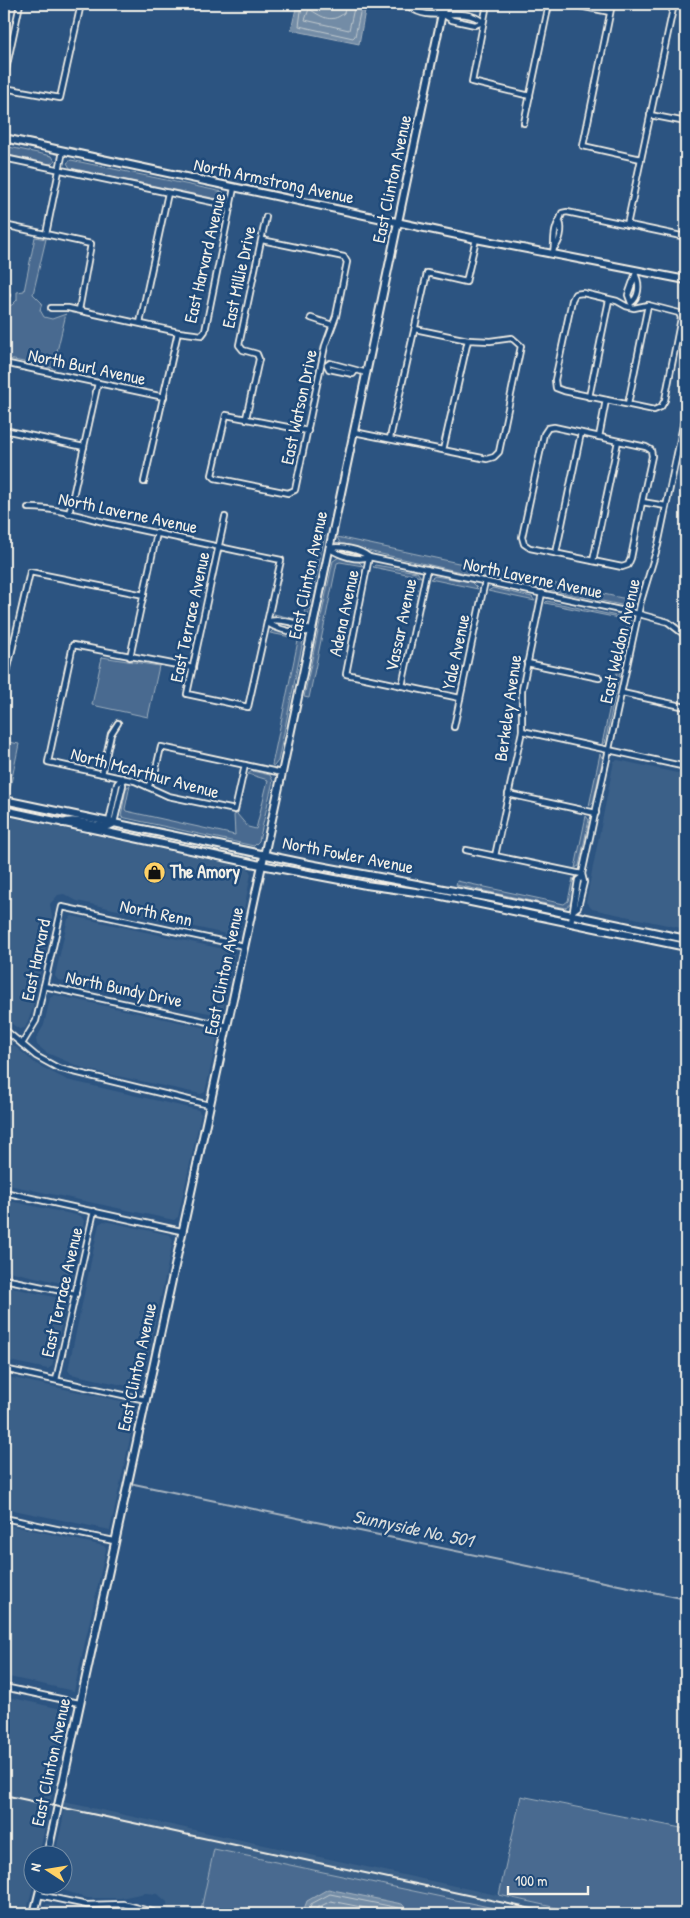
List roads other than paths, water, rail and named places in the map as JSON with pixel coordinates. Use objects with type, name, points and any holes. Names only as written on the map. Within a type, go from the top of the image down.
[{"type":"street","points":[[4,78],[20,4]]},
{"type":"street","points":[[4,88],[60,98],[81,4]]},
{"type":"street","points":[[394,4],[410,7],[416,12],[428,15],[442,14],[452,20],[475,25],[483,22]]},
{"type":"street","name":"East Clinton Avenue","points":[[49,1846],[181,1231],[228,1026],[444,4]]},
{"type":"street","points":[[487,4],[472,82],[530,96]]},
{"type":"street","points":[[524,123],[549,4]]},
{"type":"street","points":[[569,4],[610,12]]},
{"type":"street","points":[[612,4],[583,146],[641,159]]},
{"type":"street","points":[[627,225],[674,4]]},
{"type":"street","points":[[650,115],[686,122]]},
{"type":"street","name":"North Armstrong Avenue","points":[[4,138],[476,239],[554,250],[637,273],[686,280]]},
{"type":"street","points":[[46,234],[63,152]]},
{"type":"street","name":"North Armstrong Avenue","points":[[4,158],[231,206]]},
{"type":"street","name":"East Harvard Avenue","points":[[178,332],[202,335],[205,331],[234,188]]},
{"type":"street","points":[[140,324],[168,193]]},
{"type":"street","points":[[554,250],[552,243],[556,225],[560,222],[562,213],[567,212],[686,237]]},
{"type":"street","name":"East Millie Drive","points":[[246,418],[259,356],[241,349],[239,345],[266,217]]},
{"type":"street","points":[[4,225],[91,244],[79,310]]},
{"type":"street","points":[[390,438],[427,274],[466,282],[476,239]]},
{"type":"street","name":"East Watson Drive","points":[[246,418],[226,415],[213,477],[292,493],[295,490],[347,262],[344,257],[262,240]]},
{"type":"street","points":[[631,305],[628,296],[631,282],[637,273]]},
{"type":"street","points":[[631,305],[636,299],[637,294],[639,283],[637,273]]},
{"type":"street","points":[[629,292],[637,294]]},
{"type":"street","points":[[583,293],[609,300],[631,305],[648,305],[674,310],[681,318],[661,408],[654,410],[556,388],[555,380],[572,300],[576,294],[583,293]]},
{"type":"street","points":[[590,397],[609,300]]},
{"type":"street","points":[[628,404],[648,305]]},
{"type":"street","points":[[52,308],[79,310],[178,332],[144,482]]},
{"type":"street","points":[[311,318],[332,326]]},
{"type":"street","points":[[354,432],[487,459],[494,457],[499,452],[521,346],[512,338],[490,341],[468,340],[415,329]]},
{"type":"street","points":[[443,450],[468,340]]},
{"type":"street","points":[[324,365],[330,363],[367,373]]},
{"type":"street","name":"North Burl Avenue","points":[[4,364],[164,396]]},
{"type":"street","points":[[69,514],[98,383]]},
{"type":"street","points":[[599,437],[606,400]]},
{"type":"street","name":"East Weldon Avenue","points":[[571,923],[574,912],[578,907],[584,882],[582,876],[609,750],[639,614],[666,506],[686,411]]},
{"type":"street","points":[[246,418],[308,431]]},
{"type":"street","points":[[554,427],[581,433],[651,450],[652,456],[628,565],[622,567],[530,548],[524,544],[522,537],[544,434],[548,428],[554,427]]},
{"type":"street","points":[[4,430],[84,447]]},
{"type":"street","points":[[556,553],[581,433]]},
{"type":"street","points":[[593,561],[618,441]]},
{"type":"street","points":[[642,502],[666,506]]},
{"type":"street","name":"North Laverne Avenue","points":[[28,508],[69,514],[280,560],[268,622]]},
{"type":"street","name":"East Terrace Avenue","points":[[225,516],[187,694],[248,707],[268,622]]},
{"type":"street","points":[[157,533],[130,657],[193,668]]},
{"type":"street","name":"North Laverne Avenue","points":[[329,548],[365,553],[369,557],[639,614],[668,622],[686,636]]},
{"type":"street","name":"Adena Avenue","points":[[369,557],[346,674],[402,686]]},
{"type":"street","name":"Vassar Avenue","points":[[402,686],[427,569]]},
{"type":"street","points":[[4,685],[30,572],[144,596]]},
{"type":"street","name":"Yale Avenue","points":[[454,727],[485,581]]},
{"type":"street","name":"Berkeley Avenue","points":[[495,856],[522,731],[520,699],[542,594]]},
{"type":"street","points":[[268,622],[272,626],[296,632],[305,633],[311,631]]},
{"type":"street","name":"North McArthur Avenue","points":[[130,657],[73,645],[48,762],[122,778],[168,796],[235,810],[245,765]]},
{"type":"street","points":[[528,663],[599,678]]},
{"type":"street","points":[[402,686],[460,698]]},
{"type":"street","points":[[622,693],[686,707]]},
{"type":"street","points":[[102,774],[111,734],[118,723]]},
{"type":"street","points":[[522,731],[686,767]]},
{"type":"street","points":[[148,787],[154,777],[162,747],[282,773]]},
{"type":"street","points":[[63,823],[70,819],[108,827],[112,823],[124,785],[122,778]]},
{"type":"street","points":[[508,794],[596,813]]},
{"type":"street","name":"North Fowler Avenue","points":[[4,800],[264,854],[574,912],[686,939]]},
{"type":"street","name":"North Fowler Avenue","points":[[4,810],[366,885],[438,895],[686,946]]},
{"type":"street","points":[[466,850],[582,876]]},
{"type":"street","name":"North Renn","points":[[62,907],[244,946]]},
{"type":"street","name":"East Harvard","points":[[22,1044],[36,1021],[62,907]]},
{"type":"street","name":"North Bundy Drive","points":[[44,986],[228,1026]]},
{"type":"street","points":[[4,1029],[36,1056],[58,1068],[209,1105]]},
{"type":"street","points":[[4,1192],[181,1231]]},
{"type":"street","name":"East Terrace Avenue","points":[[56,1380],[94,1211]]},
{"type":"street","points":[[4,1279],[76,1294]]},
{"type":"street","points":[[4,1369],[146,1400]]},
{"type":"street","points":[[4,1518],[114,1541]]},
{"type":"street","points":[[4,1687],[79,1703]]},
{"type":"street","points":[[34,1914],[38,1896]]},
{"type":"street","points":[[43,1896],[87,1905],[123,1904],[153,1912]]},
{"type":"water","points":[[297,4],[327,7],[350,4],[366,5],[359,44],[291,30]]},
{"type":"water","points":[[328,1889],[402,1904],[411,1914],[302,1914],[307,1901]]},
{"type":"waterway","name":"Sunnyside No. 501","points":[[134,1484],[686,1599]]},
{"type":"railway","points":[[4,1795],[555,1914]]},
{"type":"place","name":"The Amory","points":[[154,872]]}]
